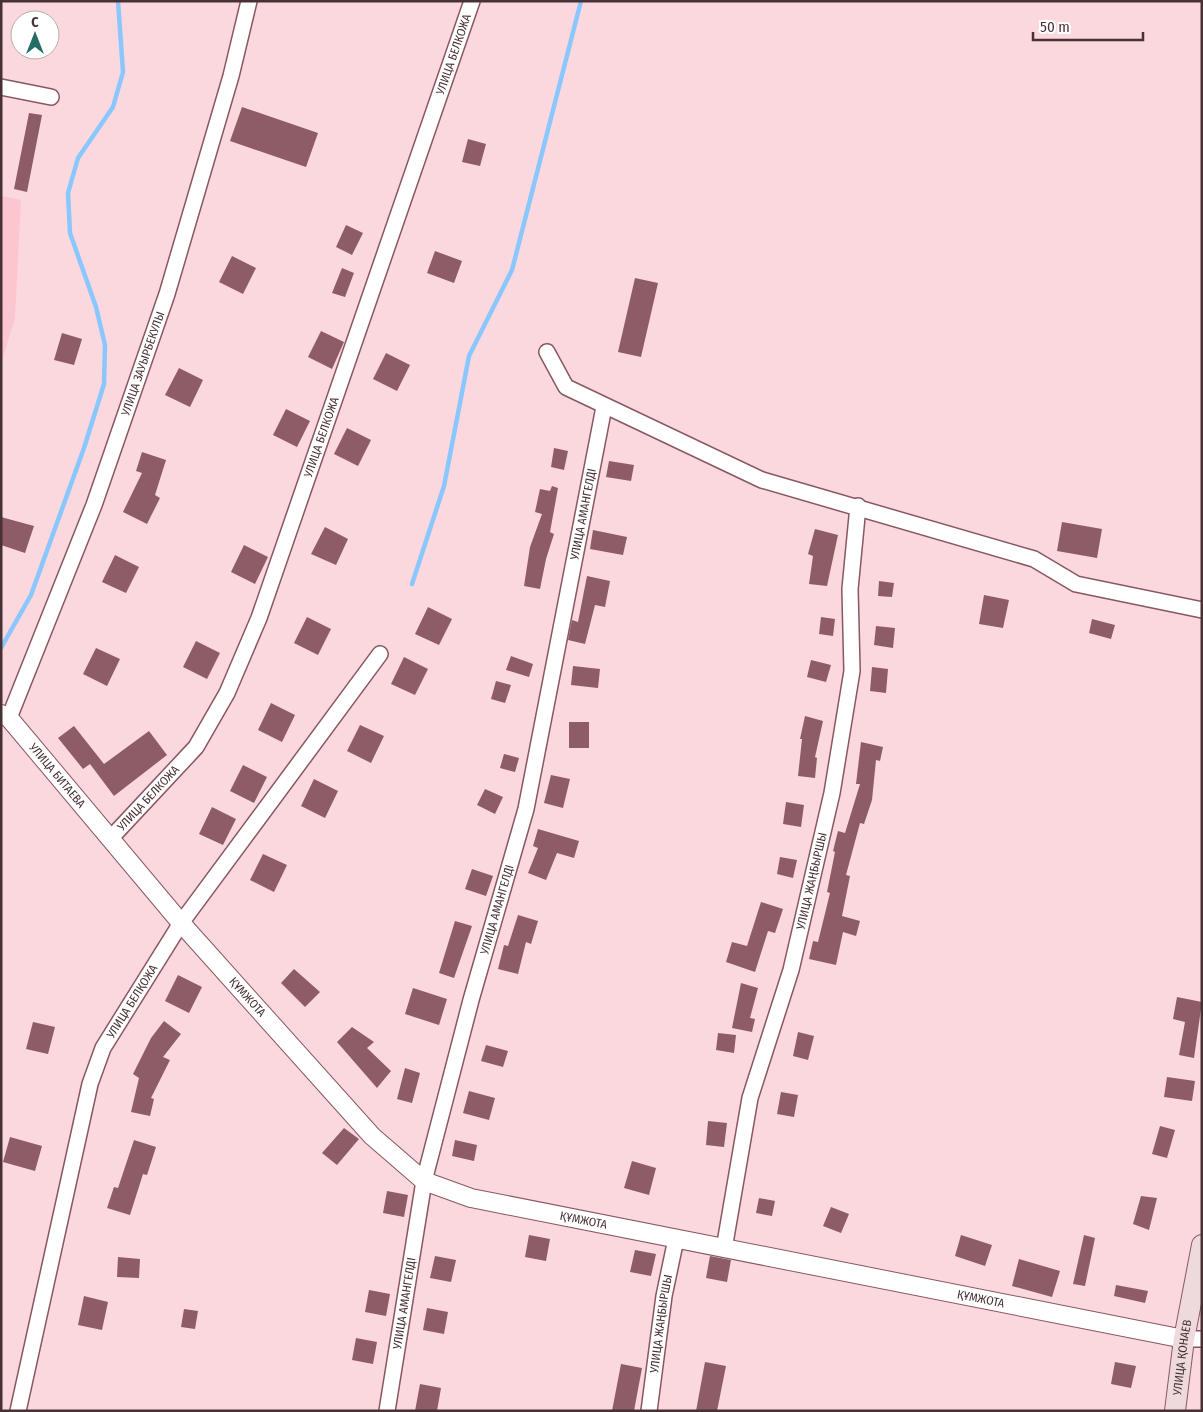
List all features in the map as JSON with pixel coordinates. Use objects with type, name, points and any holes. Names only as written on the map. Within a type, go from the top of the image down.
[{"type":"main road","name":"УЛИЦА ҚОНАЕВ","points":[[1175,1411],[1193,1339],[1202,1245]]},
{"type":"street","name":"УЛИЦА ЗАУЫРБЕКУЛЫ","points":[[5,716],[94,505],[168,294],[231,76],[249,1]]},
{"type":"street","name":"УЛИЦА БЕЛКОЖА","points":[[110,839],[196,747],[230,685],[259,618],[472,1]]},
{"type":"street","points":[[1,87],[51,96]]},
{"type":"street","points":[[547,352],[566,388],[762,480],[858,506],[1034,559],[1076,584],[1202,610]]},
{"type":"street","name":"УЛИЦА АМАНГЕЛДІ","points":[[387,1411],[424,1181],[471,1000],[526,809],[604,407]]},
{"type":"street","name":"УЛИЦА ЖАҢБЫРШЫ","points":[[724,1248],[750,1098],[791,970],[832,794],[852,671],[850,589],[858,506]]},
{"type":"street","name":"УЛИЦА БЕЛҚОЖА","points":[[18,1411],[90,1084],[103,1048],[181,923],[380,654]]},
{"type":"street","name":"УЛИЦА БИТАЕВА","points":[[5,716],[110,839]]},
{"type":"street","name":"ҚҰМЖОТА","points":[[110,839],[181,923],[372,1136],[424,1181],[471,1198],[1193,1339]]},
{"type":"street","name":"УЛИЦА ЖАҢБЫРШЫ","points":[[649,1411],[664,1296],[676,1239]]},
{"type":"shaded area","points":[[1,196],[21,200],[15,318],[1,364]]},
{"type":"building","points":[[242,107],[318,133],[306,167],[230,141]]},
{"type":"building","points":[[29,113],[42,115],[27,192],[14,189]]},
{"type":"building","points":[[468,139],[486,144],[480,166],[462,162]]},
{"type":"building","points":[[346,225],[363,233],[352,255],[336,247]]},
{"type":"building","points":[[435,251],[462,261],[454,283],[427,273]]},
{"type":"building","points":[[232,256],[256,268],[243,294],[219,282]]},
{"type":"building","points":[[342,268],[354,273],[345,297],[332,293]]},
{"type":"building","points":[[635,278],[658,283],[641,357],[618,352]]},
{"type":"building","points":[[321,331],[344,342],[332,369],[308,357]]},
{"type":"building","points":[[62,333],[82,339],[74,365],[54,360]]},
{"type":"building","points":[[386,353],[410,365],[397,391],[373,379]]},
{"type":"building","points":[[179,368],[203,380],[190,407],[165,395]]},
{"type":"building","points":[[286,409],[310,421],[297,447],[273,435]]},
{"type":"building","points":[[347,428],[371,440],[358,466],[334,454]]},
{"type":"building","points":[[554,448],[568,451],[564,470],[551,467]]},
{"type":"building","points":[[142,452],[166,460],[155,495],[160,498],[147,524],[123,512],[142,473],[136,471]]},
{"type":"building","points":[[609,461],[634,465],[631,481],[606,477]]},
{"type":"building","points":[[552,486],[558,488],[550,532],[554,534],[546,559],[540,589],[524,586],[530,547],[542,514],[535,512],[540,489],[550,491]]},
{"type":"building","points":[[1,517],[34,526],[25,553],[1,545]]},
{"type":"building","points":[[1062,522],[1102,529],[1097,558],[1057,551]]},
{"type":"building","points":[[325,527],[348,539],[336,565],[311,554]]},
{"type":"building","points":[[815,529],[838,535],[827,586],[809,584],[813,556],[808,554]]},
{"type":"building","points":[[593,530],[627,537],[623,555],[590,549]]},
{"type":"building","points":[[244,545],[268,557],[255,584],[231,572]]},
{"type":"building","points":[[115,555],[139,567],[126,593],[102,582]]},
{"type":"building","points":[[587,576],[610,581],[605,607],[595,605],[585,644],[568,640],[572,620],[578,622]]},
{"type":"building","points":[[879,581],[894,583],[892,597],[878,596]]},
{"type":"building","points":[[984,595],[1009,600],[1003,628],[979,624]]},
{"type":"building","points":[[428,607],[452,619],[439,645],[415,634]]},
{"type":"building","points":[[307,617],[331,629],[318,655],[294,643]]},
{"type":"building","points":[[821,617],[835,619],[833,636],[819,634]]},
{"type":"building","points":[[1092,619],[1115,625],[1111,639],[1089,633]]},
{"type":"building","points":[[876,626],[895,628],[893,648],[874,645]]},
{"type":"building","points":[[196,641],[220,653],[207,679],[183,667]]},
{"type":"building","points":[[96,648],[120,659],[107,686],[83,674]]},
{"type":"building","points":[[511,656],[533,664],[529,677],[506,670]]},
{"type":"building","points":[[404,657],[428,669],[415,695],[391,684]]},
{"type":"building","points":[[811,660],[831,665],[826,682],[807,677]]},
{"type":"building","points":[[573,666],[600,669],[598,688],[571,685]]},
{"type":"building","points":[[872,667],[888,669],[886,693],[870,691]]},
{"type":"building","points":[[496,681],[511,685],[505,703],[491,699]]},
{"type":"building","points":[[271,703],[295,715],[282,742],[258,730]]},
{"type":"building","points":[[805,716],[823,721],[815,757],[817,758],[815,778],[798,776],[802,739],[800,739]]},
{"type":"building","points":[[569,722],[589,722],[589,748],[569,748]]},
{"type":"building","points":[[360,725],[384,736],[371,763],[347,751]]},
{"type":"building","points":[[74,726],[104,764],[149,731],[167,755],[114,796],[90,764],[83,769],[58,738]]},
{"type":"building","points":[[861,742],[883,747],[880,761],[876,760],[872,800],[864,824],[860,823],[846,875],[850,876],[842,916],[860,921],[856,936],[843,932],[836,965],[809,959],[813,941],[818,942],[830,893],[827,892],[838,831],[845,833],[860,784],[856,784]]},
{"type":"building","points":[[504,754],[519,758],[515,772],[500,768]]},
{"type":"building","points":[[243,765],[267,777],[254,803],[230,791]]},
{"type":"building","points":[[551,775],[570,779],[563,808],[544,803]]},
{"type":"building","points":[[314,779],[338,791],[325,818],[301,806]]},
{"type":"building","points":[[485,789],[503,797],[495,814],[477,805]]},
{"type":"building","points":[[786,802],[804,805],[801,827],[783,824]]},
{"type":"building","points":[[212,807],[236,819],[223,845],[199,834]]},
{"type":"building","points":[[538,829],[579,841],[574,858],[557,853],[546,880],[528,873],[538,848],[533,846]]},
{"type":"building","points":[[263,854],[287,865],[274,892],[250,880]]},
{"type":"building","points":[[780,857],[797,860],[793,878],[777,874]]},
{"type":"building","points":[[472,869],[493,876],[486,896],[465,889]]},
{"type":"building","points":[[761,902],[783,909],[775,933],[768,931],[755,972],[726,962],[732,942],[747,946]]},
{"type":"building","points":[[518,915],[538,921],[531,944],[526,942],[518,974],[498,969],[504,945],[508,946]]},
{"type":"building","points":[[455,921],[472,926],[454,978],[439,973]]},
{"type":"building","points":[[294,969],[320,992],[305,1007],[281,983]]},
{"type":"building","points":[[178,975],[202,987],[189,1013],[165,1001]]},
{"type":"building","points":[[741,983],[758,988],[750,1018],[755,1019],[752,1032],[732,1028]]},
{"type":"building","points":[[413,988],[447,999],[439,1025],[405,1014]]},
{"type":"building","points":[[1177,997],[1202,1002],[1194,1058],[1179,1055],[1185,1022],[1173,1019]]},
{"type":"building","points":[[164,1021],[181,1034],[163,1057],[170,1060],[151,1098],[154,1099],[150,1116],[131,1112],[139,1078],[133,1074],[151,1038]]},
{"type":"building","points":[[33,1022],[55,1027],[48,1054],[26,1049]]},
{"type":"building","points":[[352,1027],[374,1042],[367,1048],[391,1071],[377,1088],[337,1042]]},
{"type":"building","points":[[798,1032],[814,1036],[808,1060],[793,1056]]},
{"type":"building","points":[[718,1033],[736,1035],[734,1053],[716,1050]]},
{"type":"building","points":[[486,1045],[508,1051],[503,1067],[481,1061]]},
{"type":"building","points":[[405,1068],[420,1073],[412,1103],[397,1099]]},
{"type":"building","points":[[1167,1077],[1195,1081],[1192,1101],[1164,1097]]},
{"type":"building","points":[[469,1091],[495,1098],[489,1120],[463,1113]]},
{"type":"building","points":[[781,1092],[798,1095],[794,1117],[777,1114]]},
{"type":"building","points":[[708,1121],[727,1123],[724,1147],[706,1145]]},
{"type":"building","points":[[1160,1126],[1175,1130],[1167,1158],[1152,1154]]},
{"type":"building","points":[[344,1128],[359,1139],[337,1165],[322,1153]]},
{"type":"building","points":[[10,1137],[42,1146],[35,1171],[3,1162]]},
{"type":"building","points":[[134,1140],[156,1147],[147,1175],[143,1174],[130,1215],[107,1208],[114,1187],[118,1188]]},
{"type":"building","points":[[455,1140],[477,1145],[474,1161],[452,1156]]},
{"type":"building","points":[[632,1161],[656,1168],[649,1195],[624,1188]]},
{"type":"building","points":[[387,1191],[408,1195],[404,1217],[383,1213]]},
{"type":"building","points":[[1141,1196],[1157,1198],[1149,1230],[1133,1224]]},
{"type":"building","points":[[759,1198],[775,1201],[772,1216],[756,1213]]},
{"type":"building","points":[[831,1207],[849,1214],[841,1233],[823,1226]]},
{"type":"building","points":[[529,1235],[550,1239],[546,1261],[525,1257]]},
{"type":"building","points":[[961,1235],[992,1245],[985,1266],[955,1256]]},
{"type":"building","points":[[1084,1235],[1095,1238],[1085,1286],[1073,1284]]},
{"type":"building","points":[[635,1250],[656,1254],[651,1276],[630,1272]]},
{"type":"building","points":[[435,1256],[456,1260],[451,1282],[430,1278]]},
{"type":"building","points":[[710,1256],[731,1260],[727,1282],[706,1278]]},
{"type":"building","points":[[118,1257],[140,1259],[139,1278],[117,1277]]},
{"type":"building","points":[[1019,1259],[1060,1271],[1052,1297],[1012,1286]]},
{"type":"building","points":[[1116,1285],[1148,1291],[1145,1303],[1114,1296]]},
{"type":"building","points":[[369,1290],[390,1294],[386,1316],[365,1312]]},
{"type":"building","points":[[84,1296],[108,1302],[102,1330],[78,1325]]},
{"type":"building","points":[[427,1308],[448,1312],[444,1334],[423,1330]]},
{"type":"building","points":[[184,1309],[198,1311],[195,1329],[181,1327]]},
{"type":"building","points":[[356,1338],[377,1342],[373,1364],[352,1360]]},
{"type":"building","points":[[705,1362],[726,1366],[717,1411],[696,1411]]},
{"type":"building","points":[[1115,1362],[1136,1366],[1131,1388],[1111,1384]]},
{"type":"building","points":[[621,1364],[642,1368],[634,1411],[612,1411]]},
{"type":"building","points":[[420,1384],[441,1388],[437,1411],[415,1411]]},
{"type":"waterway","points":[[1,648],[31,595],[84,448],[104,384],[105,345],[96,307],[70,233],[68,193],[78,158],[113,107],[123,72],[118,1]]},
{"type":"waterway","points":[[412,584],[444,486],[469,356],[512,270],[581,1]]}]
